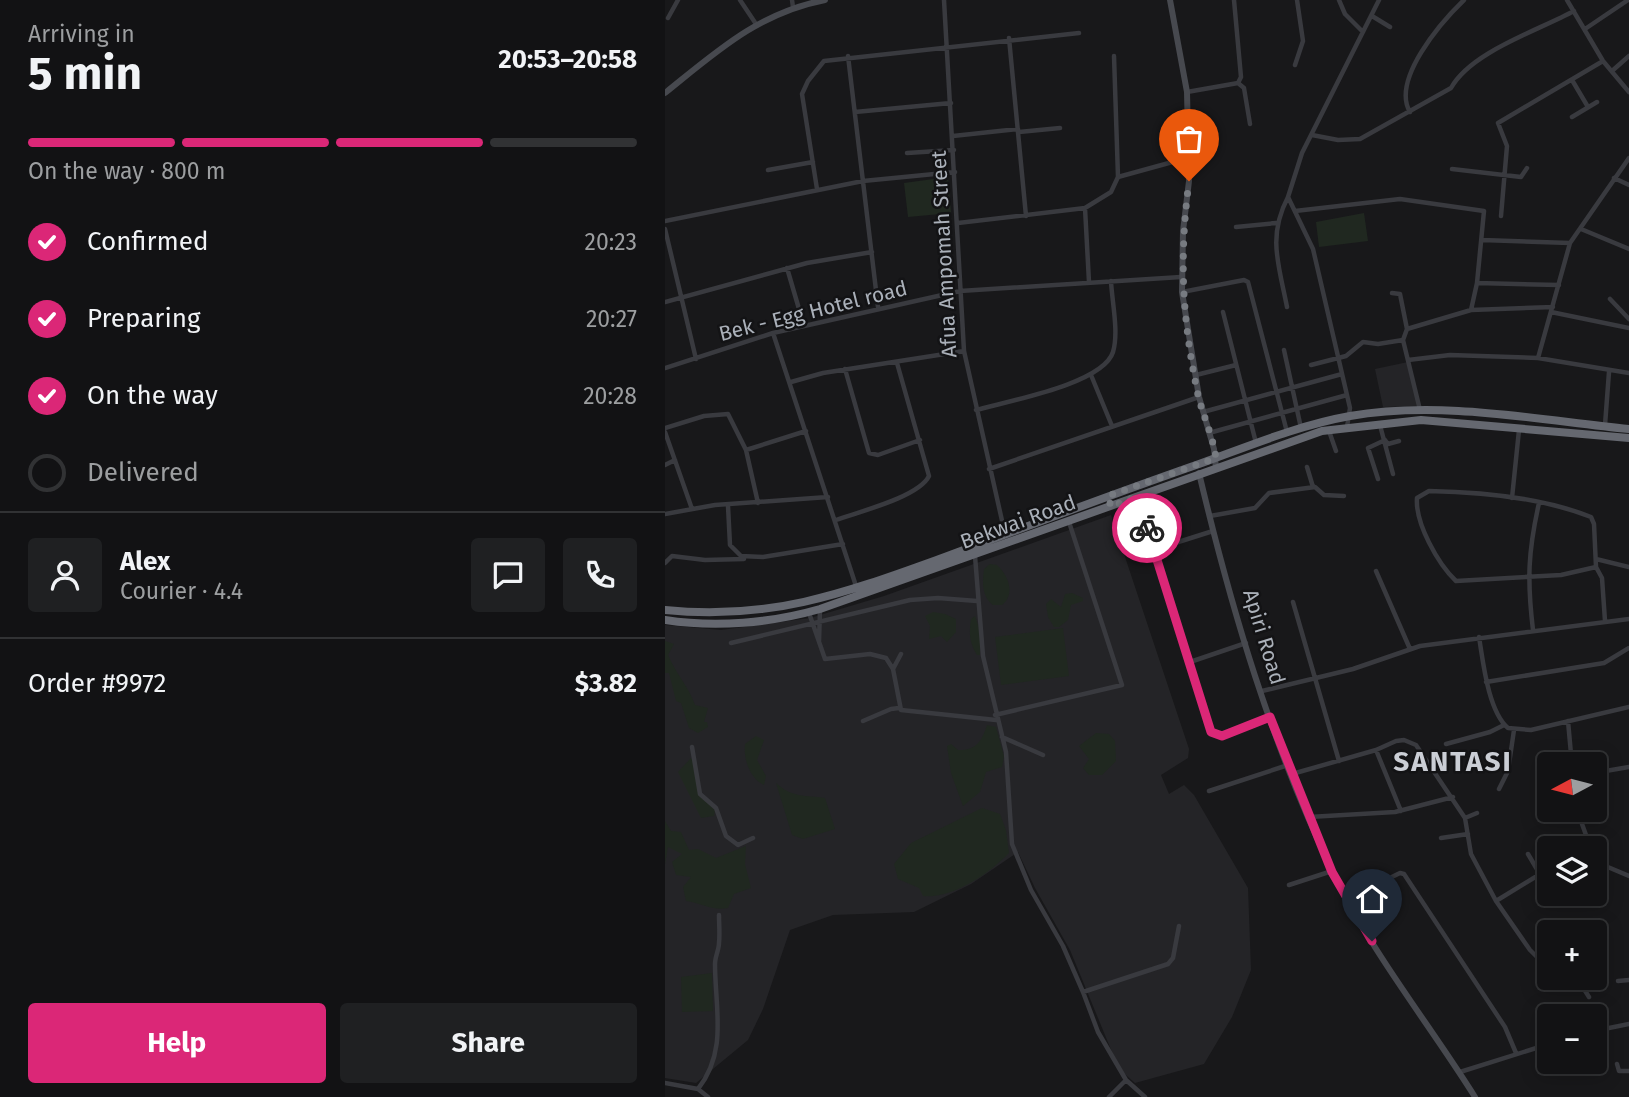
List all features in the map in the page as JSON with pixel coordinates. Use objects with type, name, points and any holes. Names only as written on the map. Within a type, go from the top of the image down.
[{"type":"highway","name":"Bekwai Road","points":[[665,620],[726,624],[820,609],[1108,496],[1287,433],[1351,416],[1420,411],[1629,429]]},
{"type":"highway","name":"Bekwai Road","points":[[665,610],[695,613],[753,612],[858,592],[1008,545],[1199,473],[1329,430],[1420,420],[1629,438]]},
{"type":"highway","points":[[1108,496],[1111,507]]},
{"type":"street","points":[[668,18],[678,0]]},
{"type":"street","points":[[740,0],[756,24]]},
{"type":"street","points":[[665,93],[756,24],[792,4],[825,0]]},
{"type":"street","name":"Afua Ampomah Street","points":[[944,0],[964,351],[1008,545]]},
{"type":"street","points":[[1170,0],[1187,92],[1189,181],[1182,292],[1199,397],[1216,458],[1216,468]]},
{"type":"street","points":[[1234,0],[1241,77],[1238,83]]},
{"type":"street","points":[[1294,65],[1303,41],[1297,0]]},
{"type":"street","points":[[1339,0],[1345,14],[1364,33]]},
{"type":"street","points":[[1287,307],[1275,250],[1276,223],[1312,135],[1379,0]]},
{"type":"street","points":[[1410,112],[1403,99],[1408,81],[1430,38],[1464,0]]},
{"type":"street","points":[[1567,0],[1603,61],[1629,92]]},
{"type":"street","points":[[1585,29],[1628,0]]},
{"type":"street","points":[[1312,135],[1355,140],[1451,88],[1458,74],[1506,44],[1574,11]]},
{"type":"street","points":[[1372,16],[1391,27]]},
{"type":"street","points":[[817,190],[803,87],[824,61],[848,56],[946,48],[1009,38],[1079,33]]},
{"type":"street","points":[[1009,38],[1026,216]]},
{"type":"street","points":[[958,223],[1085,208],[1111,192],[1118,177],[1114,55]]},
{"type":"street","points":[[848,56],[878,307]]},
{"type":"street","points":[[1612,71],[1629,56]]},
{"type":"street","points":[[1501,216],[1504,174],[1507,169],[1507,142],[1498,127],[1499,122],[1603,61]]},
{"type":"street","points":[[1572,80],[1588,107]]},
{"type":"street","points":[[1187,92],[1238,83],[1244,88],[1250,124]]},
{"type":"street","points":[[1572,117],[1597,102]]},
{"type":"street","points":[[855,112],[951,103]]},
{"type":"street","points":[[953,135],[1060,128]]},
{"type":"street","points":[[907,153],[954,150]]},
{"type":"street","points":[[1118,177],[1187,158]]},
{"type":"street","points":[[1538,358],[1570,243],[1629,158]]},
{"type":"street","points":[[768,170],[813,162]]},
{"type":"street","points":[[1452,169],[1523,177],[1527,168]]},
{"type":"street","points":[[665,221],[863,181],[955,172]]},
{"type":"street","points":[[1614,177],[1629,185]]},
{"type":"street","points":[[1288,197],[1313,249],[1347,395],[1351,416],[1347,427]]},
{"type":"street","points":[[1295,211],[1400,198],[1484,211],[1477,283],[1471,310]]},
{"type":"street","points":[[1085,208],[1089,282]]},
{"type":"street","points":[[1236,227],[1276,223]]},
{"type":"street","points":[[665,229],[696,359]]},
{"type":"street","points":[[1581,229],[1629,249]]},
{"type":"street","points":[[1482,240],[1570,243]]},
{"type":"street","points":[[665,302],[786,268],[872,252]]},
{"type":"street","points":[[786,268],[804,326]]},
{"type":"street","name":"Bek - Egg Hotel road","points":[[665,368],[773,333],[878,307],[960,291],[1181,277]]},
{"type":"street","points":[[1182,292],[1244,280],[1248,282],[1287,433]]},
{"type":"street","points":[[976,410],[1091,375],[1106,365],[1115,345],[1111,281]]},
{"type":"street","points":[[1477,283],[1559,285]]},
{"type":"street","points":[[1392,293],[1400,294],[1407,329],[1403,340],[1420,411]]},
{"type":"street","points":[[1610,299],[1629,319]]},
{"type":"street","points":[[1407,329],[1471,310],[1552,309],[1629,328]]},
{"type":"street","points":[[1223,312],[1256,444]]},
{"type":"street","points":[[773,333],[858,592]]},
{"type":"street","points":[[1311,365],[1353,352],[1363,342],[1378,344],[1403,340]]},
{"type":"street","points":[[1284,350],[1301,429]]},
{"type":"street","points":[[791,382],[845,369],[964,351]]},
{"type":"street","points":[[1408,360],[1450,355],[1538,358],[1609,372],[1629,373]]},
{"type":"street","points":[[836,520],[887,502],[926,483],[928,470],[897,363]]},
{"type":"street","points":[[1195,375],[1236,365]]},
{"type":"street","points":[[845,369],[869,453],[878,455],[920,440]]},
{"type":"street","points":[[1605,426],[1609,372]]},
{"type":"street","points":[[1203,412],[1292,390],[1342,374]]},
{"type":"street","points":[[1091,375],[1112,426]]},
{"type":"street","points":[[1209,433],[1347,395]]},
{"type":"street","points":[[989,469],[1199,397]]},
{"type":"street","points":[[692,509],[665,430],[723,413],[731,419],[746,450],[758,503]]},
{"type":"street","points":[[1380,426],[1388,444],[1399,441]]},
{"type":"street","points":[[1380,426],[1393,474]]},
{"type":"street","points":[[1512,498],[1519,427]]},
{"type":"street","points":[[1329,430],[1336,451]]},
{"type":"street","points":[[746,450],[806,431]]},
{"type":"street","points":[[1378,479],[1368,448],[1383,441]]},
{"type":"street","points":[[665,465],[675,460]]},
{"type":"street","points":[[1307,467],[1313,487],[1324,495],[1344,496]]},
{"type":"street","name":"Apiri Road","points":[[1199,473],[1213,531],[1270,717],[1332,872],[1385,962],[1475,1097]]},
{"type":"street","points":[[1209,516],[1255,508],[1269,493],[1313,487]]},
{"type":"street","points":[[1596,567],[1561,575],[1456,581],[1448,573],[1417,513],[1417,498],[1429,491],[1512,498],[1539,502],[1591,517],[1594,524],[1596,567],[1602,578],[1605,621]]},
{"type":"street","points":[[665,514],[692,509],[828,497]]},
{"type":"street","points":[[1135,497],[1191,662],[1211,732],[1222,736],[1270,717]]},
{"type":"street","points":[[1533,630],[1527,578],[1530,544],[1539,502]]},
{"type":"street","points":[[728,506],[730,545],[741,556],[749,558]]},
{"type":"street","points":[[863,721],[899,708],[995,717],[1122,685],[1069,522]]},
{"type":"street","points":[[1153,550],[1213,531]]},
{"type":"street","points":[[665,563],[672,556],[705,560],[749,558],[843,544]]},
{"type":"street","points":[[975,556],[983,656],[995,717],[1007,759],[1015,856],[1063,946],[1098,1032],[1126,1080],[1145,1097]]},
{"type":"street","points":[[1596,559],[1629,567]]},
{"type":"street","points":[[1376,571],[1411,649]]},
{"type":"street","points":[[731,643],[913,599],[977,601]]},
{"type":"street","points":[[1293,602],[1339,761]]},
{"type":"street","points":[[819,643],[823,621],[820,609]]},
{"type":"street","points":[[809,612],[825,660],[880,654],[893,669],[899,708]]},
{"type":"street","points":[[1262,691],[1411,649],[1479,636],[1629,619]]},
{"type":"street","points":[[1479,636],[1486,682],[1504,725],[1514,729],[1531,730],[1629,707]]},
{"type":"street","points":[[1191,662],[1246,643]]},
{"type":"street","points":[[1486,682],[1604,663],[1629,648]]},
{"type":"street","points":[[893,669],[901,654]]},
{"type":"street","points":[[1568,721],[1571,752]]},
{"type":"street","points":[[1446,744],[1490,732],[1504,725]]},
{"type":"street","points":[[1499,789],[1508,771],[1514,729]]},
{"type":"street","points":[[1002,737],[1043,755]]},
{"type":"street","points":[[1292,774],[1377,750],[1396,741],[1411,741],[1453,797],[1465,818],[1471,854],[1496,901],[1537,957]]},
{"type":"street","points":[[692,747],[699,790],[716,808],[726,836],[738,845],[753,838]]},
{"type":"street","points":[[1377,750],[1401,811]]},
{"type":"street","points":[[1209,792],[1289,764]]},
{"type":"street","points":[[1607,771],[1629,767]]},
{"type":"street","points":[[1309,817],[1401,811],[1453,797]]},
{"type":"street","points":[[1465,818],[1478,813]]},
{"type":"street","points":[[1441,838],[1468,834]]},
{"type":"street","points":[[1496,901],[1537,876],[1538,871],[1528,855]]},
{"type":"street","points":[[1607,867],[1629,876]]},
{"type":"street","points":[[1289,885],[1332,872]]},
{"type":"street","points":[[1347,899],[1400,873],[1404,874],[1505,1027],[1516,1053]]},
{"type":"street","points":[[698,1088],[716,1058],[718,990],[715,961],[719,946],[719,915]]},
{"type":"street","points":[[1083,992],[1168,964],[1173,958],[1179,926]]},
{"type":"street","points":[[1618,981],[1629,980]]},
{"type":"street","points":[[1585,990],[1589,997]]},
{"type":"street","points":[[1607,1028],[1629,1024]]},
{"type":"street","points":[[1460,1072],[1537,1047]]},
{"type":"street","points":[[1617,1064],[1619,1070],[1629,1071]]},
{"type":"street","points":[[1109,1097],[1126,1080]]},
{"type":"street","points":[[665,1083],[698,1088],[708,1097]]},
{"type":"shaded area","points":[[948,177],[951,213],[908,217],[904,183]]},
{"type":"shaded area","points":[[1364,213],[1368,241],[1319,247],[1316,222]]},
{"type":"shaded area","points":[[1408,362],[1418,406],[1383,407],[1375,369]]},
{"type":"shaded area","points":[[1111,515],[1189,749],[1188,758],[1161,775],[1169,794],[1184,785],[1194,795],[1248,888],[1251,970],[1232,1017],[1204,1064],[1135,1083],[1119,1069],[1070,950],[1018,852],[971,884],[914,912],[833,915],[790,930],[763,1009],[748,1040],[696,1083],[665,1078],[665,625],[721,630],[810,618],[884,596]]},
{"type":"shaded area","points":[[990,564],[1001,569],[1009,585],[1009,596],[1002,605],[993,605],[985,594],[984,569]]},
{"type":"shaded area","points":[[1072,593],[1083,598],[1083,601],[1071,605],[1068,620],[1059,627],[1054,627],[1048,617],[1046,604],[1051,599],[1061,607],[1065,594]]},
{"type":"shaded area","points":[[933,612],[956,619],[956,632],[947,642],[941,636],[929,639],[930,626],[925,616]]},
{"type":"shaded area","points":[[975,616],[980,631],[980,655],[977,655],[972,646],[970,637],[971,619]]},
{"type":"shaded area","points":[[1063,628],[1069,676],[1001,685],[995,637]]},
{"type":"shaded area","points":[[665,641],[674,644],[668,655],[695,705],[708,708],[704,722],[707,722],[708,727],[698,733],[689,728],[681,703],[676,701],[669,673],[665,673]]},
{"type":"shaded area","points":[[987,725],[996,727],[1004,756],[1002,767],[986,772],[980,792],[963,806],[951,773],[947,746],[951,744],[958,750],[974,747],[983,736]]},
{"type":"shaded area","points":[[1096,733],[1109,734],[1115,741],[1116,761],[1102,775],[1089,775],[1083,768],[1089,759],[1079,746]]},
{"type":"shaded area","points":[[756,736],[764,740],[757,760],[766,776],[764,785],[751,773],[745,755],[745,744]]},
{"type":"shaded area","points":[[691,758],[696,766],[698,793],[715,810],[714,816],[701,818],[678,772]]},
{"type":"shaded area","points":[[776,783],[793,794],[825,798],[835,829],[803,839],[792,835]]},
{"type":"shaded area","points":[[982,808],[1000,814],[1006,830],[1009,853],[1001,861],[981,877],[946,894],[923,896],[919,888],[898,879],[894,864],[911,843]]},
{"type":"shaded area","points":[[665,821],[671,831],[681,832],[689,850],[698,849],[716,858],[746,846],[745,864],[751,888],[734,894],[728,908],[712,908],[686,901],[683,887],[691,877],[676,875],[672,862],[682,854],[668,847],[665,864]]},
{"type":"shaded area","points":[[712,973],[713,1011],[682,1012],[681,977]]},
{"type":"way so far","points":[[1147,528],[1135,497],[1111,507],[1108,496],[1216,458],[1199,397],[1182,292],[1183,231],[1189,181]]},
{"type":"district","name":"SANTASI","points":[[1453,761]]},
{"type":"route","points":[[1147,528],[1211,732],[1222,736],[1270,717],[1332,872],[1372,941]]}]
